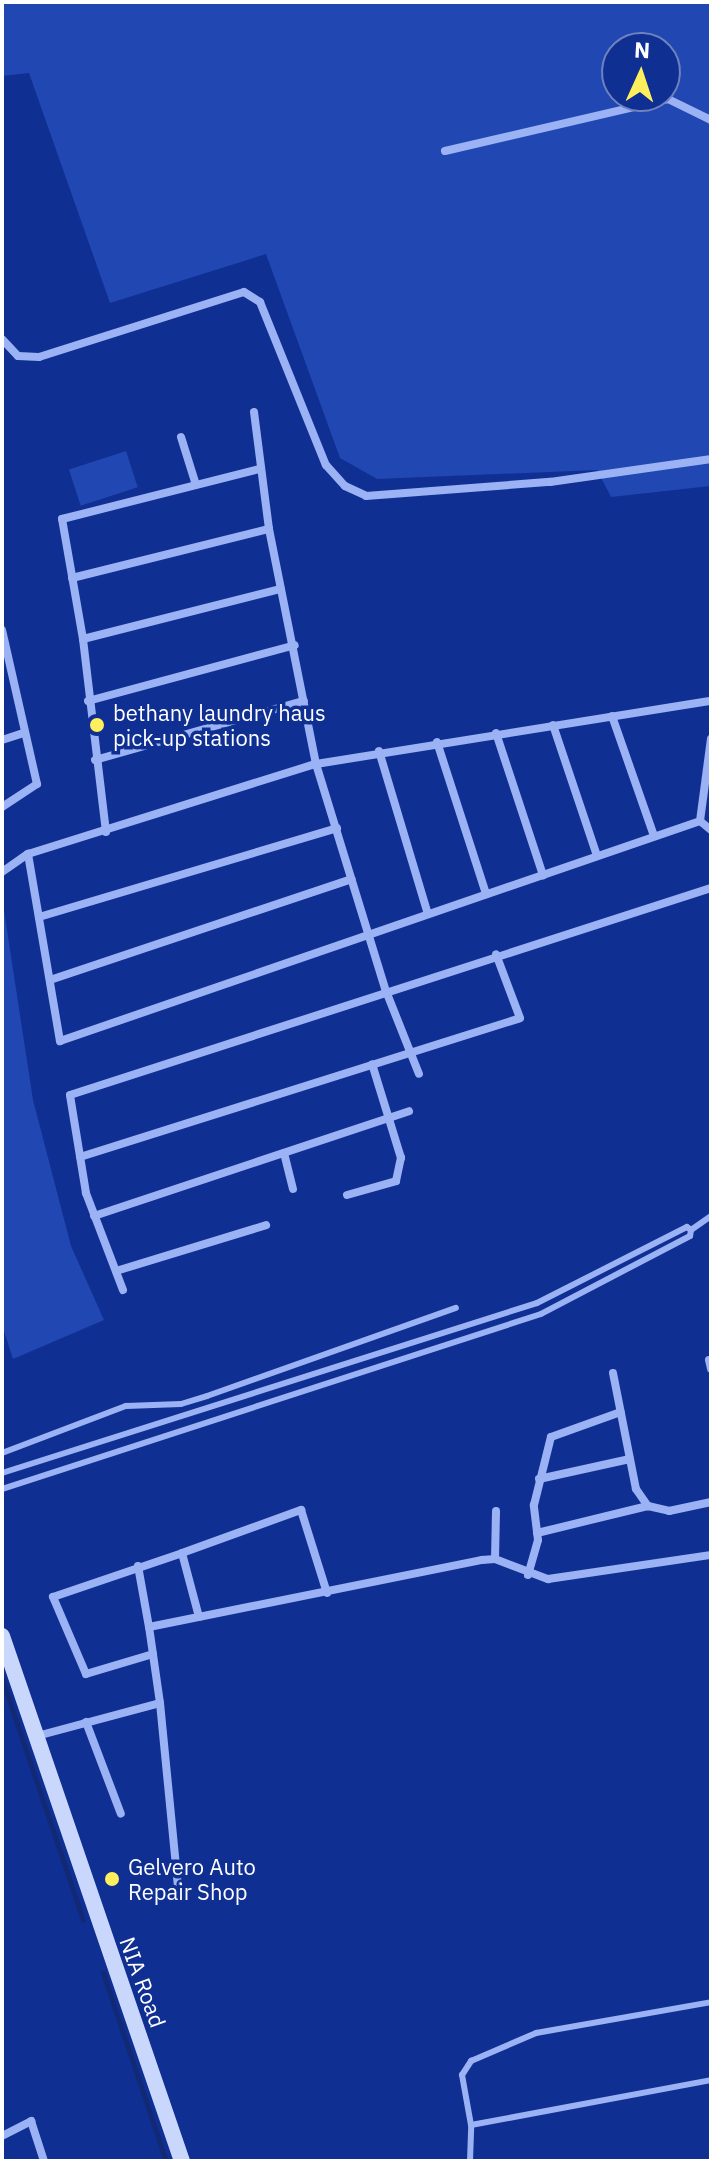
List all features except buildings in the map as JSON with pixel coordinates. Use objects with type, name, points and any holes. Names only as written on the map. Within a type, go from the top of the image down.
[{"type":"street","points":[[445,151],[668,99],[711,120]]},
{"type":"street","points":[[2,339],[18,356],[39,357],[244,292],[260,302],[326,465],[345,486],[366,496],[550,482],[711,459]]},
{"type":"street","points":[[254,412],[269,529],[295,645],[316,764],[368,937],[419,1074]]},
{"type":"street","points":[[181,437],[196,485]]},
{"type":"street","points":[[106,832],[95,760],[83,639],[62,519],[260,469]]},
{"type":"street","points":[[72,578],[269,529]]},
{"type":"street","points":[[83,639],[281,589]]},
{"type":"street","points":[[2,630],[6,672],[37,784],[2,807]]},
{"type":"street","points":[[88,701],[295,645]]},
{"type":"street","points":[[95,760],[304,701]]},
{"type":"street","points":[[2,872],[28,854],[316,764],[379,751],[711,701]]},
{"type":"street","points":[[612,716],[654,836]]},
{"type":"street","points":[[553,725],[597,856]]},
{"type":"street","points":[[2,740],[24,733]]},
{"type":"street","points":[[496,733],[543,875]]},
{"type":"street","points":[[700,821],[711,739]]},
{"type":"street","points":[[437,742],[486,894]]},
{"type":"street","points":[[379,751],[428,914]]},
{"type":"street","points":[[28,854],[60,1041],[700,821]]},
{"type":"street","points":[[700,821],[711,830]]},
{"type":"street","points":[[39,917],[337,828]]},
{"type":"street","points":[[50,980],[352,879]]},
{"type":"street","points":[[123,1290],[94,1216],[70,1095],[496,954],[711,888]]},
{"type":"street","points":[[80,1157],[520,1018],[496,954]]},
{"type":"street","points":[[347,1195],[396,1181],[401,1158],[372,1064]]},
{"type":"street","points":[[94,1216],[409,1111]]},
{"type":"street","points":[[284,1153],[293,1189]]},
{"type":"street","points":[[116,1271],[266,1225]]},
{"type":"street","points":[[613,1373],[636,1489],[648,1506]]},
{"type":"street","points":[[528,1575],[537,1533],[534,1505],[551,1437],[621,1412]]},
{"type":"street","points":[[539,1479],[630,1459]]},
{"type":"street","points":[[537,1533],[648,1506],[669,1511],[711,1502]]},
{"type":"street","points":[[153,1654],[86,1674],[53,1597],[301,1510],[327,1593]]},
{"type":"street","points":[[495,1559],[496,1511]]},
{"type":"street","points":[[182,1553],[199,1617]]},
{"type":"street","points":[[149,1627],[495,1559],[528,1575],[575,1578],[711,1555]]},
{"type":"street","points":[[138,1566],[160,1703],[179,1896]]},
{"type":"street","name":"NIA Road","points":[[2,1636],[182,2161]]},
{"type":"street","points":[[37,1736],[160,1703]]},
{"type":"street","points":[[86,1722],[121,1814]]},
{"type":"street","points":[[2,2136],[31,2121],[44,2161]]},
{"type":"lane","points":[[2,1489],[541,1314],[690,1236],[691,1230],[711,1216]]},
{"type":"lane","points":[[2,1473],[537,1303],[687,1227],[691,1230]]},
{"type":"lane","points":[[2,1453],[126,1406],[181,1404],[456,1308]]},
{"type":"lane","points":[[350,1362],[354,1375]]},
{"type":"lane","points":[[138,1430],[142,1444]]},
{"type":"lane","points":[[470,2161],[471,2125],[462,2075],[481,2054],[536,2033],[711,2002]]},
{"type":"lane","points":[[471,2125],[711,2080]]},
{"type":"shaded area","points":[[2,2],[711,2],[711,486],[611,497],[597,470],[377,479],[340,458],[266,254],[110,303],[29,73],[2,76]]},
{"type":"shaded area","points":[[126,451],[138,487],[81,506],[69,470]]},
{"type":"shaded area","points":[[2,897],[33,1100],[71,1246],[104,1320],[13,1359],[2,1325]]},
{"type":"waterway","points":[[2,1679],[83,1920]]},
{"type":"waterway","points":[[103,1973],[166,2161]]},
{"type":"place","name":"bethany laundry haus pick-up stations","points":[[97,725]]},
{"type":"place","name":"Gelvero Auto Repair Shop","points":[[112,1879]]}]
